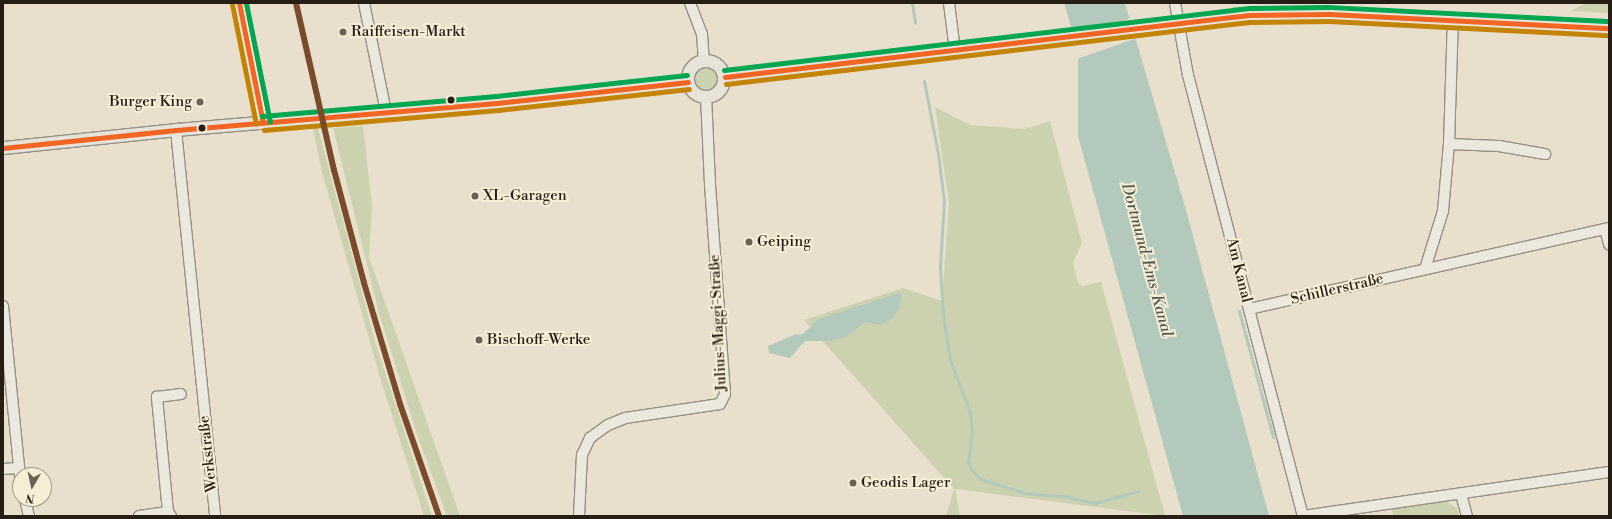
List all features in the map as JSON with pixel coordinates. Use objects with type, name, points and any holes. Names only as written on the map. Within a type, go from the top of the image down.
[{"type":"main road","points":[[725,77],[1179,22],[1257,15],[1329,14],[1609,28]]},
{"type":"main road","points":[[704,61],[718,65],[725,77],[720,92],[706,97],[694,93],[688,82],[692,68],[704,61]]},
{"type":"main road","points":[[3,148],[176,130],[504,102],[688,82]]},
{"type":"street","points":[[239,3],[263,123]]},
{"type":"street","points":[[364,3],[386,112]]},
{"type":"street","points":[[690,3],[702,34],[704,61]]},
{"type":"street","points":[[949,3],[955,50]]},
{"type":"street","name":"Am Kanal","points":[[1175,3],[1188,75],[1303,516]]},
{"type":"street","points":[[1425,269],[1443,211],[1449,144],[1453,20]]},
{"type":"street","name":"Julius-Maggi-Straße","points":[[580,516],[582,455],[590,438],[608,424],[625,418],[720,404],[725,394],[710,184],[706,97]]},
{"type":"street","name":"Werkstraße","points":[[176,130],[215,516]]},
{"type":"street","points":[[1449,144],[1499,146],[1545,154]]},
{"type":"street","points":[[1607,228],[1609,244]]},
{"type":"street","name":"Schillerstraße","points":[[1249,310],[1425,269],[1452,265],[1607,228]]},
{"type":"street","points":[[3,306],[18,467]]},
{"type":"street","points":[[139,516],[169,514],[157,397],[181,394]]},
{"type":"street","points":[[1303,516],[1609,472]]},
{"type":"street","points":[[1461,494],[1467,516]]},
{"type":"shaded area","points":[[1609,3],[1609,13],[1571,11],[1584,4]]},
{"type":"shaded area","points":[[705,68],[713,72],[717,80],[713,88],[705,92],[697,88],[693,80],[697,72]]},
{"type":"shaded area","points":[[935,107],[970,125],[1025,129],[1050,121],[1082,243],[1073,263],[1078,283],[1082,286],[1101,282],[1165,516],[955,489],[960,516],[946,516],[954,489],[804,320],[903,288],[942,301],[949,203]]},
{"type":"shaded area","points":[[363,126],[372,206],[369,257],[460,516],[447,516],[417,434],[379,313],[333,128]]},
{"type":"shaded area","points":[[313,128],[318,128],[376,345],[432,516],[424,516],[379,374],[322,172]]},
{"type":"shaded area","points":[[1445,501],[1457,508],[1459,516],[1393,516],[1392,509]]},
{"type":"water","name":"Dortmund-Ems-Kanal","points":[[1064,3],[1125,3],[1186,210],[1269,516],[1183,516],[1078,136],[1078,50]]},
{"type":"water","points":[[899,293],[903,295],[899,308],[892,319],[880,325],[865,322],[847,336],[831,341],[805,341],[790,358],[769,353],[768,346],[794,335],[803,334],[818,319]]},
{"type":"pier","points":[[1131,18],[1138,38],[1077,59],[1070,39]]},
{"type":"waterway","points":[[912,3],[915,23]]},
{"type":"waterway","points":[[924,81],[938,154],[944,201],[940,267],[943,315],[950,360],[970,413],[972,432],[968,462],[972,470],[980,479],[1025,493],[1062,496],[1095,503],[1138,491]]},
{"type":"waterway","points":[[1239,311],[1273,437]]},
{"type":"transit line","points":[[239,3],[263,123]]},
{"type":"transit line","points":[[246,3],[270,122]]},
{"type":"transit line","points":[[296,3],[334,170],[364,283],[400,404],[439,516]]},
{"type":"transit line","points":[[232,4],[256,124]]},
{"type":"transit line","points":[[724,70],[1249,8],[1329,7],[1609,21]]},
{"type":"transit line","points":[[725,77],[1249,15],[1329,14],[1609,28]]},
{"type":"transit line","points":[[726,84],[1249,22],[1329,21],[1609,35]]},
{"type":"transit line","points":[[262,116],[496,96],[687,75]]},
{"type":"transit line","points":[[3,148],[176,130],[497,103],[688,82]]},
{"type":"transit line","points":[[264,130],[498,110],[689,89]]},
{"type":"place","name":"Raiffeisen-Markt","points":[[343,32]]},
{"type":"place","name":"Burger King","points":[[200,102]]},
{"type":"place","name":"XL-Garagen","points":[[475,196]]},
{"type":"place","name":"Geiping","points":[[749,242]]},
{"type":"place","name":"Bischoff-Werke","points":[[479,340]]},
{"type":"place","name":"Geodis Lager","points":[[853,483]]}]
